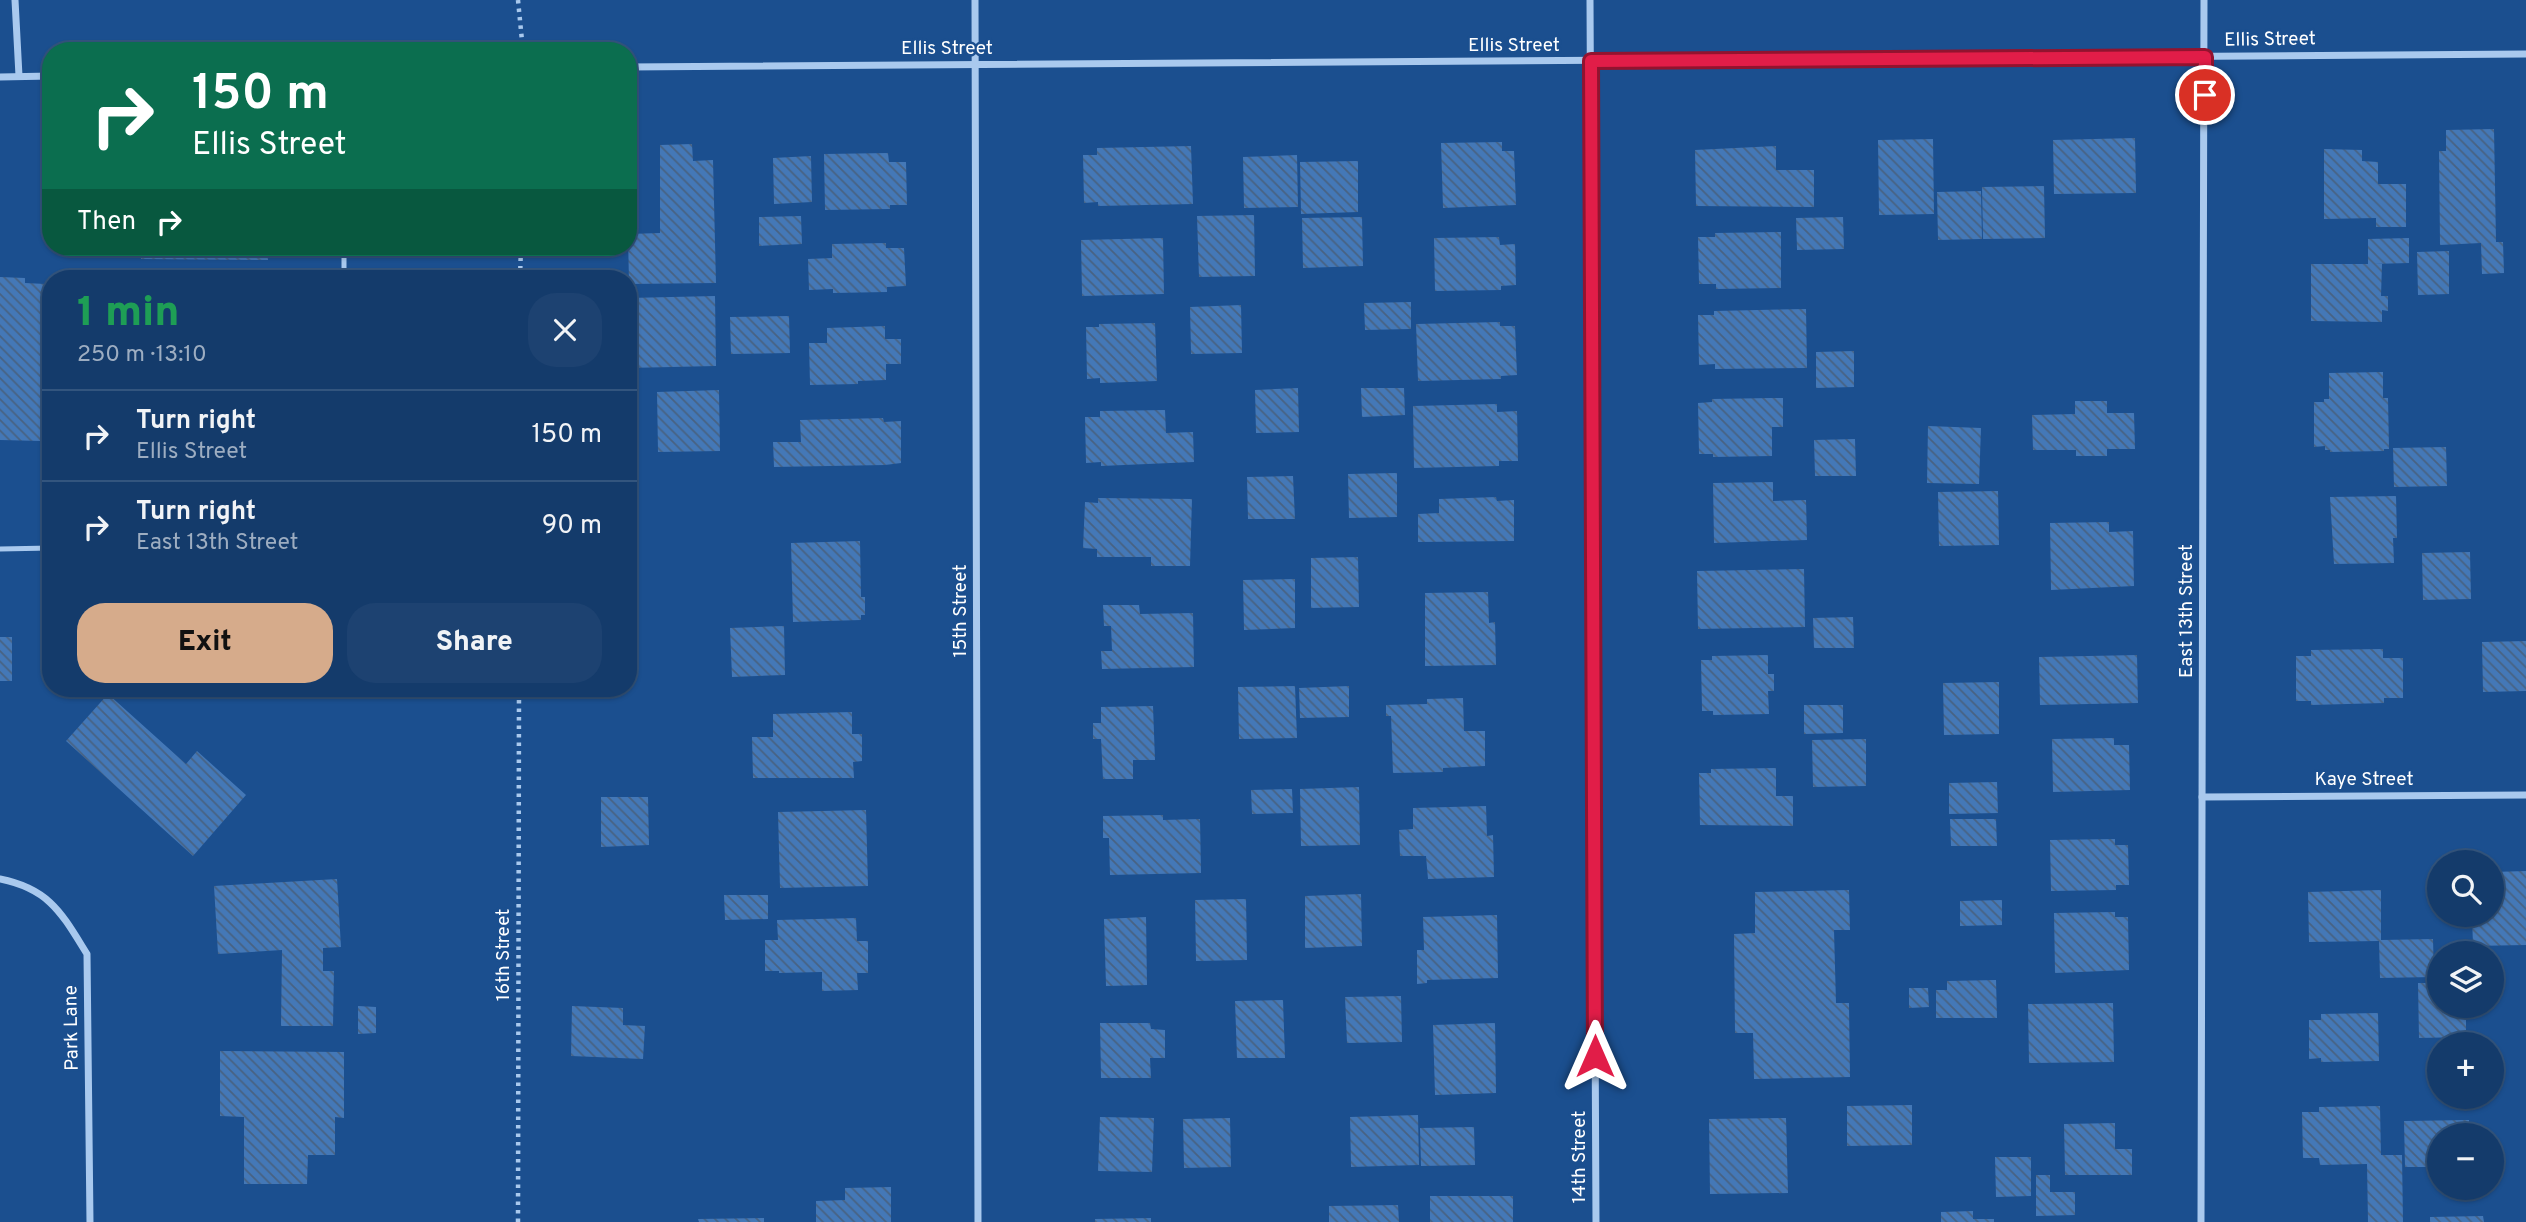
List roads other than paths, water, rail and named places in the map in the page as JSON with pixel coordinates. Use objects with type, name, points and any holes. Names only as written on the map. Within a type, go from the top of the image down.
[{"type":"street","points":[[15,0],[19,76]]},
{"type":"street","name":"15th Street","points":[[975,0],[978,1222]]},
{"type":"street","name":"14th Street","points":[[1590,0],[1595,1222]]},
{"type":"street","name":"East 13th Street","points":[[2201,1222],[2204,0]]},
{"type":"street","name":"Ellis Street","points":[[637,67],[2526,54]]},
{"type":"street","points":[[0,77],[42,76]]},
{"type":"street","name":"Kaye Street","points":[[2202,797],[2526,795]]},
{"type":"street","name":"Park Lane","points":[[0,879],[31,889],[49,901],[70,924],[87,954],[90,1222]]},
{"type":"lane","points":[[0,549],[42,548]]}]
